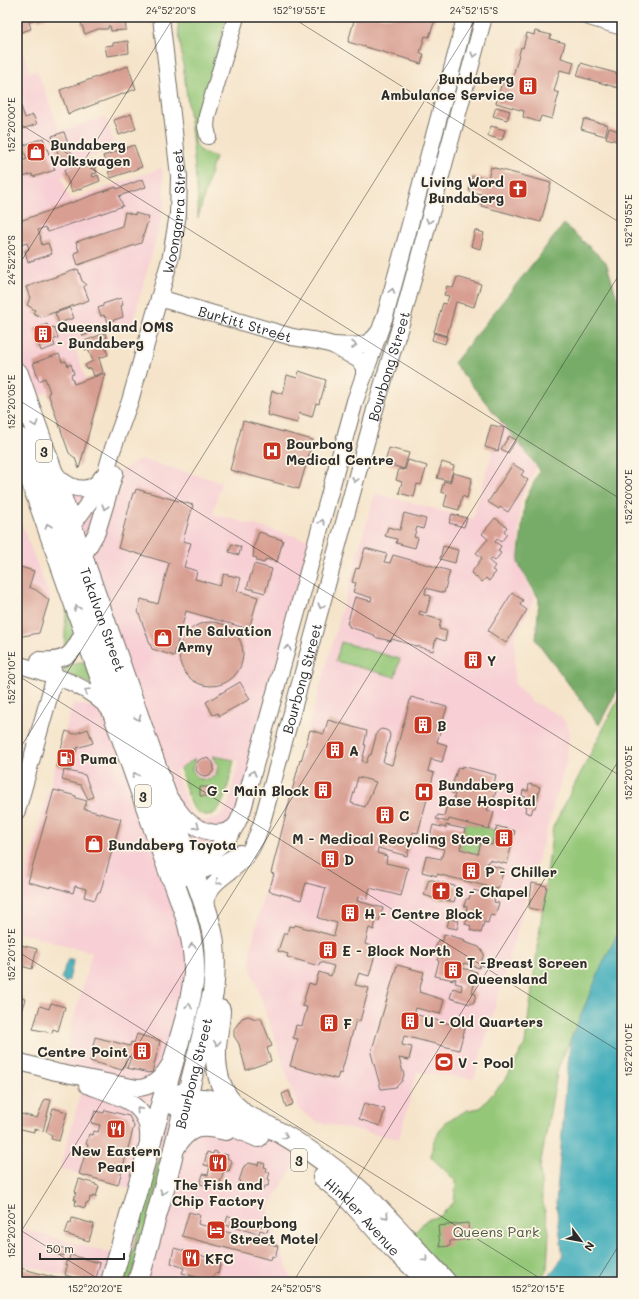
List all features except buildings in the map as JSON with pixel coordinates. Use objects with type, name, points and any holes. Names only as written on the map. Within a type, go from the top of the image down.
[{"type":"highway","name":"Takalvan Street","points":[[17,374],[191,869]]},
{"type":"highway","name":"Takalvan Street","points":[[17,438],[172,879]]},
{"type":"highway","points":[[61,563],[59,552],[60,546],[71,527]]},
{"type":"main road","name":"Bourbong Street","points":[[138,1282],[211,1005],[215,976],[213,938],[206,911],[191,869]]},
{"type":"main road","name":"Bourbong Street","points":[[111,1282],[190,1000],[194,970],[192,943],[172,879]]},
{"type":"main road","name":"3","points":[[215,976],[220,1007],[216,1049],[218,1077],[220,1084],[228,1098],[238,1109],[250,1118]]},
{"type":"main road","name":"3","points":[[174,1061],[172,1078],[178,1091],[186,1100],[193,1098],[204,1098],[250,1118]]},
{"type":"main road","points":[[156,1123],[164,1112],[171,1106],[186,1100]]},
{"type":"main road","name":"Hinkler Avenue","points":[[186,1100],[200,1112],[257,1136],[288,1153],[334,1185],[393,1248],[429,1282]]},
{"type":"main road","name":"Hinkler Avenue","points":[[250,1118],[300,1145],[337,1171],[366,1195],[446,1282]]},
{"type":"main road","points":[[174,1150],[185,1133],[201,1126],[257,1136]]},
{"type":"street","name":"Woongarra Street","points":[[71,527],[93,497],[104,478],[130,401],[159,298],[175,234],[179,193],[178,158],[161,17]]},
{"type":"street","points":[[208,136],[206,127],[207,116],[236,17]]},
{"type":"street","name":"Bourbong Street","points":[[191,869],[209,853],[221,845],[232,833],[244,809],[355,401],[380,328],[460,43],[465,17]]},
{"type":"street","name":"Bourbong Street","points":[[259,831],[380,391],[399,330],[484,17]]},
{"type":"street","points":[[589,17],[622,27]]},
{"type":"street","name":"Burkitt Street","points":[[159,298],[292,337],[334,345],[364,345],[372,341],[380,328]]},
{"type":"street","points":[[380,328],[389,317],[394,317],[399,321],[399,330]]},
{"type":"street","name":"Burkitt Street","points":[[334,345],[359,360],[364,367],[361,391],[363,394],[369,397],[376,396],[380,391]]},
{"type":"street","name":"Woongarra Street","points":[[84,565],[85,553],[97,532],[120,453],[130,401]]},
{"type":"street","name":"Woongarra Street","points":[[49,466],[64,482],[79,489],[92,487],[101,480],[106,470]]},
{"type":"street","points":[[313,554],[334,559]]},
{"type":"street","points":[[17,655],[50,661],[62,659],[72,653],[84,630]]},
{"type":"street","points":[[17,811],[55,676],[50,661]]},
{"type":"street","points":[[23,666],[55,676],[92,693],[105,704],[114,715]]},
{"type":"street","points":[[23,666],[41,677],[47,684],[50,692]]},
{"type":"street","points":[[277,686],[297,692]]},
{"type":"street","points":[[162,787],[184,817],[196,827],[208,831],[224,833],[232,829],[237,824]]},
{"type":"street","points":[[244,809],[245,819],[249,822],[256,823],[264,814]]},
{"type":"street","points":[[172,879],[191,869],[225,862],[239,854],[249,845],[259,831]]},
{"type":"street","points":[[206,911],[206,897],[211,888],[246,856],[259,831]]},
{"type":"street","points":[[17,1061],[56,1072],[142,1088],[149,1086],[161,1076],[168,1066],[174,1061]]},
{"type":"street","points":[[56,1072],[134,1104],[139,1109],[148,1125],[149,1134],[146,1160]]},
{"type":"shaded area","points":[[17,35],[30,72],[37,70],[60,131],[105,116],[116,149],[81,160],[82,163],[64,170],[66,175],[61,177],[70,200],[162,168],[165,201],[161,221],[132,325],[125,323],[73,342],[86,380],[17,402]]},
{"type":"shaded area","name":"Bundaberg Base Hospital","points":[[501,421],[536,468],[520,500],[518,563],[535,598],[515,636],[514,683],[531,701],[561,716],[570,730],[566,763],[474,1079],[417,1072],[399,1139],[317,1122],[299,1110],[251,969],[250,950],[282,821],[375,493],[473,519]]},
{"type":"shaded area","points":[[140,459],[221,482],[213,514],[316,542],[243,809],[214,849],[195,903],[206,949],[204,1000],[176,1096],[200,1103],[301,1153],[268,1209],[292,1282],[89,1282],[17,1263],[17,1227],[120,1256],[139,1191],[60,1169],[84,1081],[59,1074],[92,952],[17,932],[17,907],[73,702],[87,706],[118,696],[52,501],[108,479]],"holes":[[[213,755],[239,761],[228,804],[224,811],[219,817],[205,821],[195,817],[189,811],[175,771],[195,759],[193,769],[197,777],[207,780],[215,775],[218,765]]]},
{"type":"shaded area","points":[[17,512],[50,598],[39,637],[34,639],[17,634]]},
{"type":"green space","points":[[177,17],[227,17],[194,139],[199,149],[204,153],[215,157],[198,218],[192,137]]},
{"type":"green space","points":[[564,224],[606,262],[618,301],[622,308],[622,681],[599,725],[536,640],[539,599],[518,563],[525,501],[540,470],[454,363]]},
{"type":"green space","points":[[67,610],[81,650],[64,652]]},
{"type":"green space","points":[[341,642],[400,659],[395,677],[336,661]]},
{"type":"green space","points":[[79,662],[85,662],[93,685],[62,671]]},
{"type":"green space","name":"Queens Park","points":[[622,692],[622,924],[558,1068],[540,1167],[542,1198],[549,1231],[547,1270],[538,1282],[455,1282],[412,1236],[426,1220],[440,1216],[454,1202],[456,1181],[431,1157],[433,1142],[445,1122],[468,1110],[480,1108],[506,1079],[525,1044],[553,827]]},
{"type":"green space","points":[[213,756],[234,760],[226,794],[222,803],[212,814],[205,815],[196,811],[192,806],[180,768],[195,759],[192,769],[197,778],[207,780],[216,775],[218,765]]},
{"type":"green space","points":[[466,823],[496,830],[492,845],[481,842],[478,854],[460,849]]},
{"type":"green space","points":[[165,1137],[171,1138],[130,1282],[124,1282]]},
{"type":"water","points":[[622,924],[622,1282],[545,1282],[563,1257],[556,1203],[570,1041],[602,965]]},
{"type":"water","points":[[68,960],[73,960],[73,963],[69,980],[65,983],[62,978]]},
{"type":"place","name":"Bundaberg Ambulance Service","points":[[528,86]]},
{"type":"place","name":"Bundaberg Volkswagen","points":[[36,152]]},
{"type":"place","name":"Living Word Bundaberg","points":[[518,189]]},
{"type":"place","name":"Queensland OMS - Bundaberg","points":[[43,334]]},
{"type":"place","name":"Bourbong Medical Centre","points":[[272,451]]},
{"type":"place","name":"The Salvation Army","points":[[163,638]]},
{"type":"place","name":"Y","points":[[473,660]]},
{"type":"place","name":"B","points":[[423,725]]},
{"type":"place","name":"A","points":[[335,750]]},
{"type":"place","name":"Puma","points":[[66,758]]},
{"type":"place","name":"G - Main Block","points":[[323,790]]},
{"type":"place","name":"Bundaberg Base Hospital","points":[[424,792]]},
{"type":"place","name":"C","points":[[385,815]]},
{"type":"place","name":"M - Medical Recycling Store","points":[[504,838]]},
{"type":"place","name":"Bundaberg Toyota","points":[[94,844]]},
{"type":"place","name":"D","points":[[330,859]]},
{"type":"place","name":"P - Chiller","points":[[471,871]]},
{"type":"place","name":"S - Chapel","points":[[441,891]]},
{"type":"place","name":"H - Centre Block","points":[[350,913]]},
{"type":"place","name":"E - Block North","points":[[328,950]]},
{"type":"place","name":"T -Breast Screen Queensland","points":[[453,970]]},
{"type":"place","name":"U - Old Quarters","points":[[410,1021]]},
{"type":"place","name":"F","points":[[329,1023]]},
{"type":"place","name":"Centre Point","points":[[142,1051]]},
{"type":"place","name":"V - Pool","points":[[444,1062]]},
{"type":"place","name":"New Eastern Pearl","points":[[116,1129]]},
{"type":"place","name":"The Fish and Chip Factory","points":[[218,1163]]},
{"type":"place","name":"Bourbong Street Motel","points":[[216,1230]]},
{"type":"place","name":"KFC","points":[[191,1258]]}]
